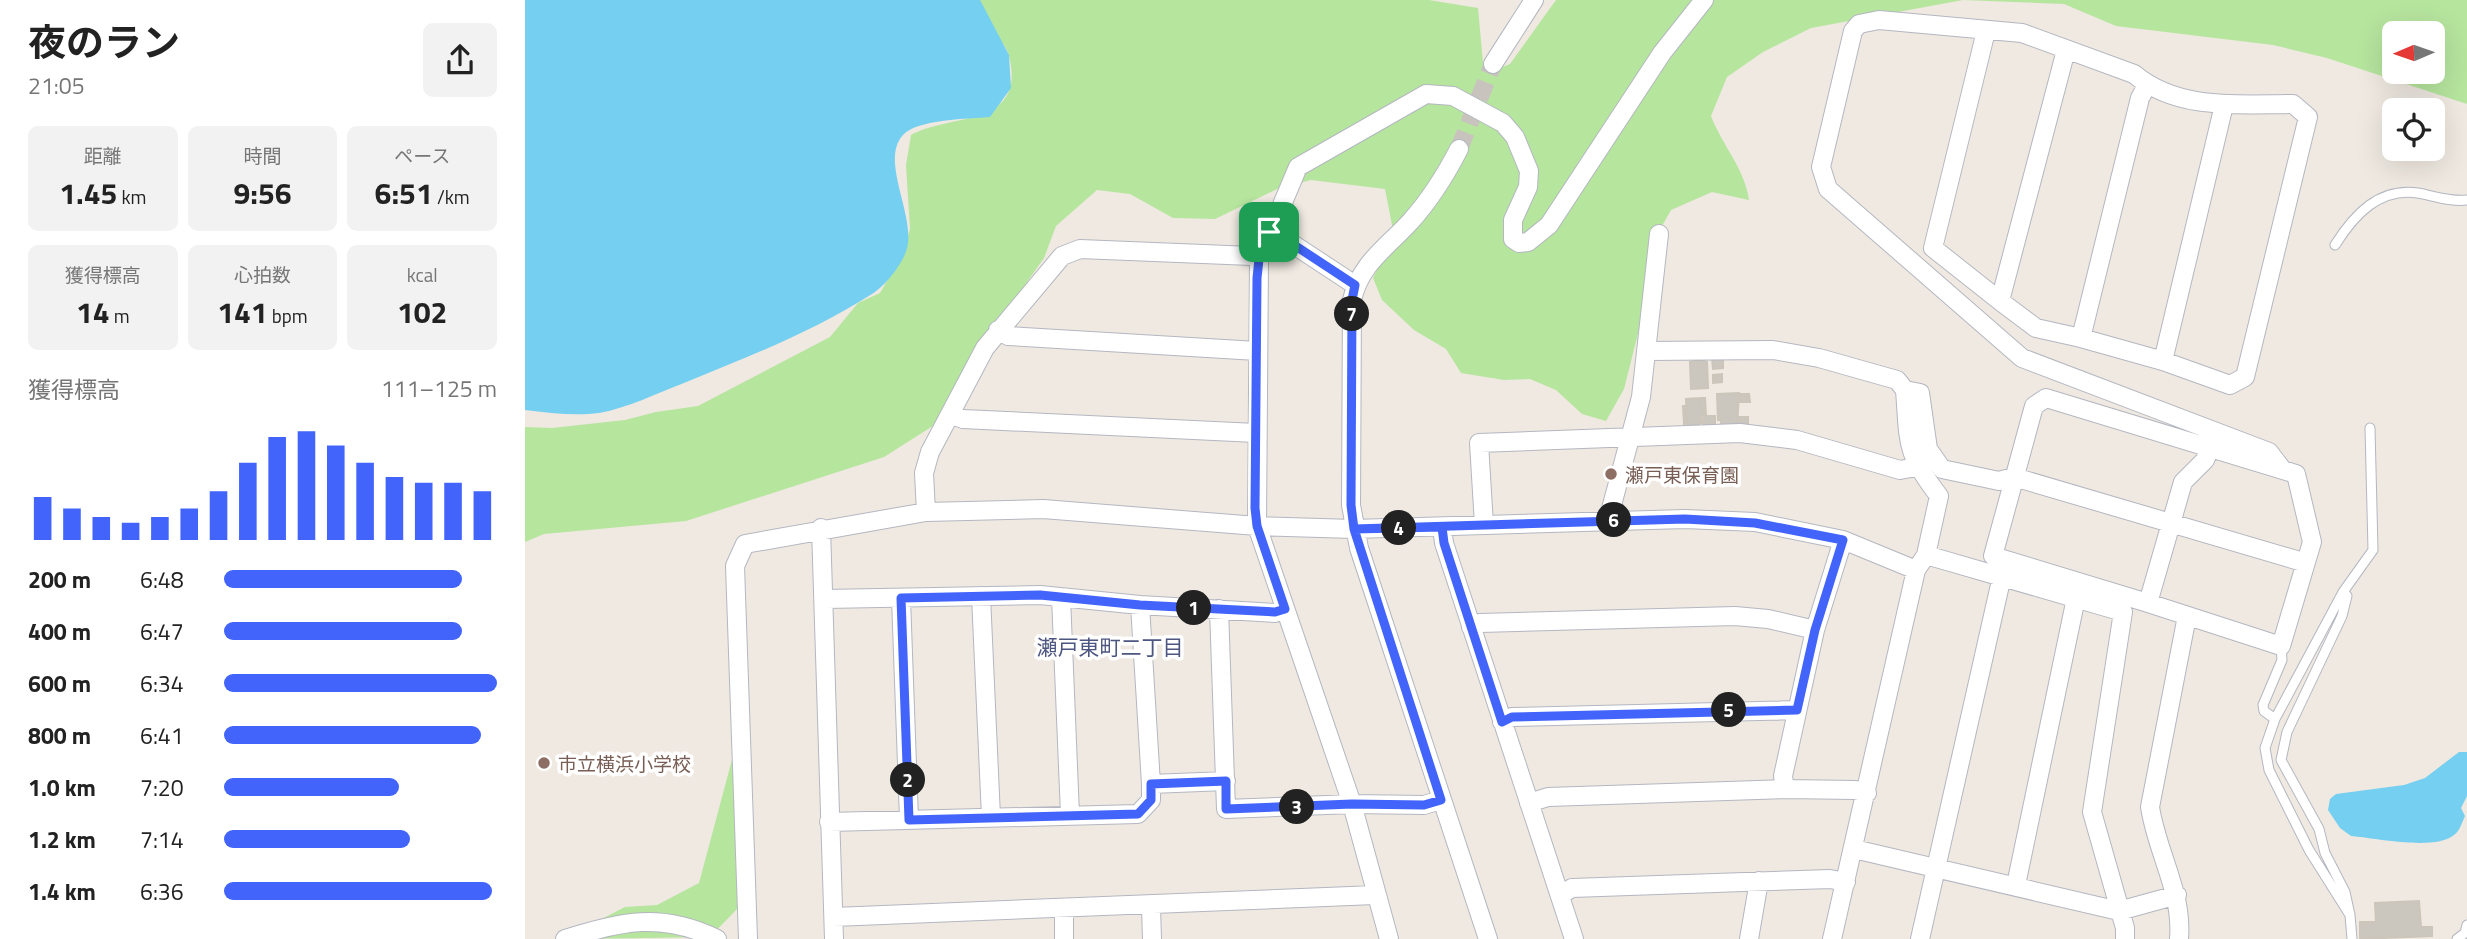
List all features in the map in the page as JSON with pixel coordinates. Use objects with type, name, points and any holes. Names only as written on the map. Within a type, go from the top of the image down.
[{"type":"street","points":[[1493,64],[1534,0]]},
{"type":"street","points":[[1389,939],[1352,804],[1257,526],[1259,259],[1298,167],[1426,94],[1453,96],[1503,122],[1515,137],[1529,171],[1528,187],[1513,220],[1512,231],[1513,239],[1519,243],[1528,242],[1549,225],[1661,53],[1704,0]]},
{"type":"street","points":[[1986,31],[1933,248],[2036,328],[2163,361],[2230,385],[2245,377],[2308,117],[2293,104],[2224,105],[2186,100],[2147,85],[2134,74],[2022,33],[1879,20],[1859,24],[1853,31],[1821,167],[1828,189],[2022,358],[2269,452],[2282,469]]},
{"type":"street","points":[[2000,301],[2066,50]]},
{"type":"street","points":[[2081,338],[2140,98],[2147,85]]},
{"type":"street","points":[[2163,361],[2224,105]]},
{"type":"street","points":[[1459,149],[1439,187],[1409,223],[1368,262],[1355,285],[1352,300],[1351,505],[1354,529],[1487,939]]},
{"type":"street","points":[[1269,232],[1282,237],[1355,285]]},
{"type":"street","points":[[1608,520],[1632,437],[1648,351],[1659,234]]},
{"type":"street","points":[[926,512],[925,473],[930,452],[950,414],[997,330],[1062,256],[1080,249],[1252,256],[1259,259]]},
{"type":"street","points":[[997,330],[1008,336],[1257,351]]},
{"type":"street","points":[[1648,351],[1773,350],[1865,370],[1897,380],[1905,390],[1910,452],[1916,467],[1939,496],[1832,939]]},
{"type":"street","points":[[1905,390],[1920,393],[1928,449],[1942,469],[1999,481],[2014,477],[2303,562]]},
{"type":"street","points":[[2046,398],[2210,448],[2296,474],[2312,542],[2303,562],[2281,646],[1993,556],[2034,406],[2046,398]]},
{"type":"street","points":[[950,414],[963,419],[1256,433]]},
{"type":"street","points":[[1484,525],[1479,443],[1740,433],[1797,440],[1900,470],[1916,467]]},
{"type":"street","points":[[2148,603],[2183,482],[2205,460],[2210,448]]},
{"type":"street","points":[[748,939],[735,566],[745,544],[821,528],[926,512],[1043,509],[1257,526],[1354,529],[1608,520],[1685,519],[1755,523],[1843,540],[1921,562],[2001,576],[2123,612],[2092,812],[2125,939]]},
{"type":"street","points":[[1442,527],[1444,543],[1574,939]]},
{"type":"street","points":[[821,528],[834,939]]},
{"type":"street","points":[[1785,789],[1783,776],[1815,630],[1843,540]]},
{"type":"street","points":[[1920,939],[2001,576]]},
{"type":"street","points":[[981,596],[991,817]]},
{"type":"street","points":[[825,599],[1062,597],[1219,610],[1275,612],[1285,609]]},
{"type":"street","points":[[1062,597],[1070,815]]},
{"type":"street","points":[[901,598],[909,820]]},
{"type":"street","points":[[2016,885],[2076,598]]},
{"type":"street","points":[[829,822],[1138,814],[1151,800],[1140,605]]},
{"type":"street","points":[[1219,610],[1226,809],[1352,804],[1424,805],[1441,800]]},
{"type":"street","points":[[1471,626],[1480,623],[1735,616],[1768,619],[1815,630]]},
{"type":"street","points":[[2179,939],[2181,915],[2177,895],[2153,825],[2150,807],[2186,616]]},
{"type":"street","points":[[1502,722],[1512,717],[1797,710]]},
{"type":"street","points":[[1151,784],[1226,781]]},
{"type":"street","points":[[1529,803],[1548,797],[1785,789],[1855,790],[1867,793]]},
{"type":"street","points":[[1854,849],[2119,911],[2177,895]]},
{"type":"street","points":[[1560,895],[1572,888],[1830,879],[1846,882]]},
{"type":"street","points":[[1749,939],[1759,881]]},
{"type":"street","points":[[834,917],[1375,895]]},
{"type":"street","points":[[1151,906],[1152,939]]},
{"type":"street","points":[[1064,909],[1064,939]]},
{"type":"street","points":[[565,939],[610,925],[650,920],[690,926],[717,939]]},
{"type":"lane","points":[[2335,245],[2350,221],[2369,204],[2397,193],[2467,200]]},
{"type":"lane","points":[[2350,915],[2309,850],[2269,770],[2265,748],[2275,719],[2343,592],[2373,550],[2370,428]]},
{"type":"lane","points":[[2343,592],[2347,596],[2342,616],[2287,732],[2281,760],[2319,829],[2325,853],[2345,892],[2352,939]]},
{"type":"lane","points":[[2275,719],[2264,711],[2263,705],[2282,660],[2281,646]]},
{"type":"lane","points":[[2457,939],[2465,933],[2467,925]]},
{"type":"green space","points":[[978,0],[1429,0],[1478,8],[1483,63],[1495,70],[1510,64],[1556,0],[1963,0],[1811,28],[1763,52],[1727,77],[1711,116],[1743,178],[1749,200],[1712,192],[1671,210],[1652,244],[1653,274],[1624,389],[1606,421],[1582,414],[1556,390],[1530,379],[1504,380],[1461,373],[1446,349],[1414,330],[1382,300],[1373,278],[1394,235],[1385,189],[1311,180],[1277,189],[1215,219],[1173,218],[1130,194],[1097,190],[1056,226],[1044,258],[981,347],[936,424],[884,457],[686,521],[544,534],[525,542],[525,427],[552,428],[625,420],[698,406],[830,337],[858,303],[880,293],[902,255],[910,229],[906,165],[911,135],[927,128],[981,114],[996,107],[1007,96],[1012,79],[1009,56],[980,10]]},
{"type":"green space","points":[[1963,0],[2467,0],[2467,104],[2406,84],[2445,84],[2445,21],[2382,21],[2382,76],[2327,58],[2273,45],[2116,26],[2064,4]]},
{"type":"green space","points":[[733,756],[744,869],[737,909],[710,937],[579,939],[588,926],[625,907],[657,905],[699,883]]},
{"type":"water","points":[[525,0],[980,0],[1009,55],[1011,88],[990,117],[931,123],[903,135],[895,160],[908,241],[905,254],[895,271],[872,294],[780,343],[621,408],[581,414],[525,410]]},
{"type":"water","points":[[2459,752],[2467,752],[2467,796],[2461,808],[2465,816],[2456,833],[2445,840],[2419,843],[2351,836],[2340,828],[2328,810],[2330,799],[2336,794],[2404,785],[2425,778]]},
{"type":"building","points":[[1712,358],[1723,358],[1723,368],[1713,369]]},
{"type":"building","points":[[1690,362],[1707,362],[1708,388],[1691,389]]},
{"type":"building","points":[[1722,374],[1722,382],[1713,383],[1713,375]]},
{"type":"building","points":[[1739,393],[1737,426],[1721,427],[1721,420],[1718,420],[1717,394]]},
{"type":"building","points":[[1739,394],[1749,394],[1750,402],[1739,402]]},
{"type":"building","points":[[1701,398],[1702,423],[1691,426],[1687,424],[1686,399]]},
{"type":"building","points":[[1701,398],[1705,398],[1706,415],[1702,415]]},
{"type":"building","points":[[1683,406],[1686,406],[1687,424],[1684,424]]},
{"type":"building","points":[[1704,416],[1715,416],[1715,427],[1704,427]]},
{"type":"building","points":[[1739,417],[1748,417],[1748,427],[1739,428]]},
{"type":"building","points":[[2419,901],[2421,927],[2432,927],[2432,936],[2360,939],[2360,922],[2376,922],[2375,903]]},
{"type":"tunnel","points":[[1459,149],[1493,64]]},
{"type":"place","name":"瀬戸東保育園","points":[[1611,474]]},
{"type":"place","name":"市立横浜小学校","points":[[544,763]]},
{"type":"district","name":"瀬戸東町二丁目","points":[[1110,647]]},
{"type":"route","points":[[1269,232],[1259,259],[1257,278],[1255,508],[1257,526],[1285,609],[1275,612],[1140,605],[1040,595],[901,598],[909,820],[1138,814],[1151,800],[1151,784],[1226,781],[1226,809],[1352,804],[1424,805],[1441,800],[1354,529],[1442,527],[1444,543],[1502,722],[1512,717],[1797,710],[1815,630],[1843,540],[1755,523],[1685,519],[1354,529],[1351,505],[1352,300],[1355,285],[1282,237],[1269,232]]}]
